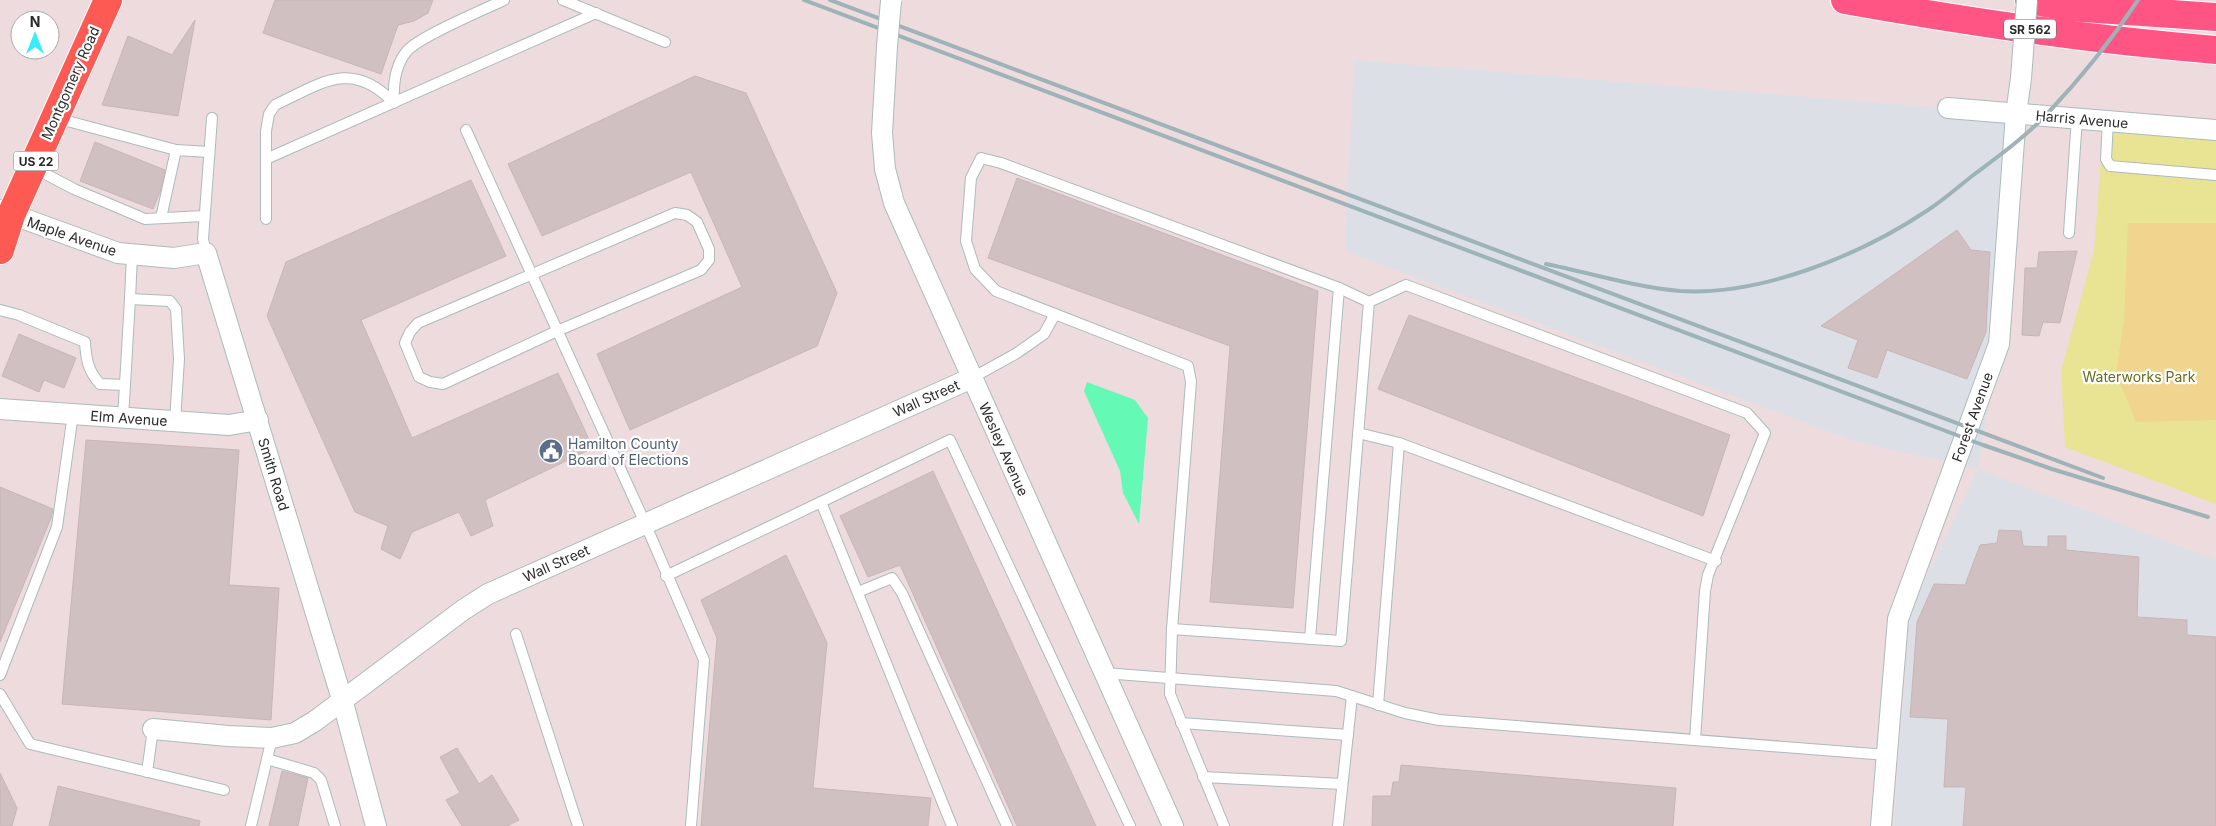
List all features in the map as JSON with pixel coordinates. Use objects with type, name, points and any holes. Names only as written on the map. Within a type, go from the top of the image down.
[{"type":"highway","name":"SR 562","points":[[1845,0],[1956,20],[2140,44],[2216,50]]},
{"type":"highway","name":"SR 562","points":[[2028,0],[2068,7],[2216,16]]},
{"type":"highway","points":[[2169,0],[2216,10]]},
{"type":"main road","name":"Montgomery Road","points":[[0,250],[6,213],[33,168],[108,0]]},
{"type":"street","name":"Forest Avenue","points":[[1881,826],[1898,619],[1999,344],[2016,114],[2022,78],[2028,0]]},
{"type":"street","name":"Wesley Avenue","points":[[891,1],[882,133],[885,169],[891,195],[1173,826]]},
{"type":"street","name":"Harris Avenue","points":[[1948,108],[2216,130]]},
{"type":"street","name":"Maple Avenue","points":[[6,213],[98,246],[132,255],[174,258],[206,253]]},
{"type":"street","name":"Smith Road","points":[[206,253],[342,699],[376,826]]},
{"type":"street","name":"Wall Street","points":[[153,729],[272,738],[301,729],[315,721],[463,610],[488,594],[972,378]]},
{"type":"street","name":"Elm Avenue","points":[[0,409],[229,425],[258,420]]},
{"type":"lane","points":[[394,102],[393,86],[401,59],[413,45],[504,0]]},
{"type":"lane","points":[[563,0],[665,42]]},
{"type":"lane","points":[[266,159],[596,13]]},
{"type":"lane","points":[[266,219],[266,131],[269,114],[275,106],[332,78],[348,77],[365,82],[381,90],[394,102]]},
{"type":"lane","points":[[55,118],[176,150],[209,152]]},
{"type":"lane","name":"Smith Road","points":[[206,253],[203,239],[204,216],[212,118]]},
{"type":"lane","points":[[2069,232],[2077,118]]},
{"type":"lane","points":[[2108,121],[2106,159],[2110,166],[2216,175]]},
{"type":"lane","points":[[466,130],[645,523],[666,576],[704,660],[692,826]]},
{"type":"lane","points":[[161,218],[176,150]]},
{"type":"lane","points":[[1224,826],[1170,694],[1172,629],[1191,382],[1188,366],[996,291],[975,269],[966,241],[970,178],[981,158],[1001,163],[1339,288],[1369,302],[1406,286],[1747,413],[1766,433],[1716,561],[1708,575],[1705,591],[1695,740]]},
{"type":"lane","points":[[33,168],[74,189],[145,219],[204,216]]},
{"type":"lane","points":[[675,212],[687,215],[697,222],[709,249],[709,260],[701,270],[557,331],[443,384],[430,382],[419,377],[404,343],[418,323],[675,212]]},
{"type":"lane","points":[[123,418],[132,255]]},
{"type":"lane","points":[[1310,639],[1339,288]]},
{"type":"lane","points":[[130,299],[170,301],[176,309],[178,359],[175,421]]},
{"type":"lane","points":[[1172,629],[1341,641],[1369,302]]},
{"type":"lane","points":[[0,310],[19,315],[85,342],[86,360],[92,375],[100,384],[125,386]]},
{"type":"lane","points":[[972,378],[1018,353],[1044,334],[1055,314]]},
{"type":"lane","points":[[0,674],[57,527],[73,414]]},
{"type":"lane","points":[[1358,433],[1399,443],[1716,561]]},
{"type":"lane","points":[[666,576],[950,440],[1130,826]]},
{"type":"lane","points":[[1378,705],[1399,443]]},
{"type":"lane","points":[[821,502],[952,826]]},
{"type":"lane","points":[[858,592],[892,578],[902,593],[1007,826]]},
{"type":"lane","points":[[516,634],[578,826]]},
{"type":"lane","points":[[1104,672],[1336,691],[1378,705],[1440,720],[1887,755]]},
{"type":"lane","points":[[0,694],[30,744],[224,790]]},
{"type":"lane","points":[[1338,826],[1352,696]]},
{"type":"lane","points":[[1181,722],[1348,735]]},
{"type":"lane","points":[[147,772],[153,729]]},
{"type":"lane","points":[[251,826],[272,738]]},
{"type":"lane","points":[[267,759],[314,773],[321,780],[335,826]]},
{"type":"lane","points":[[1203,777],[1342,784]]},
{"type":"shaded area","points":[[1354,60],[2016,114],[1997,350],[1978,469],[1857,442],[1345,251]]},
{"type":"shaded area","points":[[1087,382],[1135,400],[1148,418],[1139,524],[1123,493],[1120,471],[1084,391]]},
{"type":"shaded area","points":[[1978,469],[2216,560],[2216,826],[1894,826],[1909,621],[1916,599]]},
{"type":"green space","name":"Waterworks Park","points":[[2104,121],[2216,130],[2216,504],[2065,447],[2061,371],[2094,250]]},
{"type":"green space","points":[[2128,223],[2216,223],[2216,420],[2136,422],[2116,373],[2124,320]]},
{"type":"building","points":[[275,0],[433,0],[428,13],[414,21],[398,25],[381,74],[263,33]]},
{"type":"building","points":[[195,20],[178,116],[102,105],[128,36],[172,55]]},
{"type":"building","points":[[695,76],[746,93],[837,293],[817,346],[630,430],[597,354],[742,287],[691,172],[542,236],[508,164]]},
{"type":"building","points":[[95,142],[165,170],[160,192],[153,209],[80,181]]},
{"type":"building","points":[[1017,178],[1318,291],[1293,608],[1210,602],[1230,346],[988,258]]},
{"type":"building","points":[[471,180],[506,256],[361,320],[412,438],[558,373],[593,448],[485,500],[493,526],[471,536],[459,512],[412,532],[400,559],[381,549],[388,526],[355,512],[267,316],[286,262]]},
{"type":"building","points":[[1957,230],[1971,250],[1990,252],[1986,332],[1967,379],[1887,350],[1877,378],[1848,368],[1858,340],[1821,326]]},
{"type":"building","points":[[2077,251],[2060,323],[2043,322],[2039,336],[2022,335],[2025,268],[2037,268],[2039,252]]},
{"type":"building","points":[[1409,315],[1730,435],[1703,516],[1378,389]]},
{"type":"building","points":[[19,334],[76,358],[64,388],[44,380],[39,392],[2,376]]},
{"type":"building","points":[[86,440],[239,450],[229,585],[279,588],[271,720],[62,704]]},
{"type":"building","points":[[933,471],[1096,826],[1017,826],[900,565],[868,577],[840,516]]},
{"type":"building","points":[[0,487],[53,509],[0,642]]},
{"type":"building","points":[[1999,530],[2021,531],[2023,546],[2048,547],[2048,536],[2066,536],[2066,550],[2139,557],[2137,617],[2187,620],[2187,635],[2216,637],[2216,826],[1963,826],[1966,787],[1944,787],[1948,719],[1910,717],[1917,622],[1934,584],[1965,585],[1980,545],[1997,543]]},
{"type":"building","points":[[786,555],[827,643],[813,788],[931,798],[928,826],[701,826],[717,638],[701,600]]},
{"type":"building","points":[[457,748],[479,784],[492,775],[519,820],[507,826],[462,826],[446,800],[460,793],[440,757]]},
{"type":"building","points":[[1401,765],[1676,788],[1673,826],[1372,826],[1373,796],[1391,796],[1393,782],[1399,782]]},
{"type":"building","points":[[282,771],[308,778],[298,826],[269,826]]},
{"type":"building","points":[[0,773],[17,808],[12,826],[0,826]]},
{"type":"building","points":[[58,786],[200,821],[199,826],[49,826]]},
{"type":"railway","points":[[804,0],[1983,445],[2052,469],[2208,517]]},
{"type":"railway","points":[[830,0],[2103,478]]},
{"type":"railway","points":[[1546,264],[1663,289],[1711,291],[1744,287],[1776,279],[1841,257],[1901,227],[1928,210],[2030,131],[2083,74],[2138,0]]},
{"type":"place","name":"Hamilton County Board of Elections","points":[[551,451]]}]
